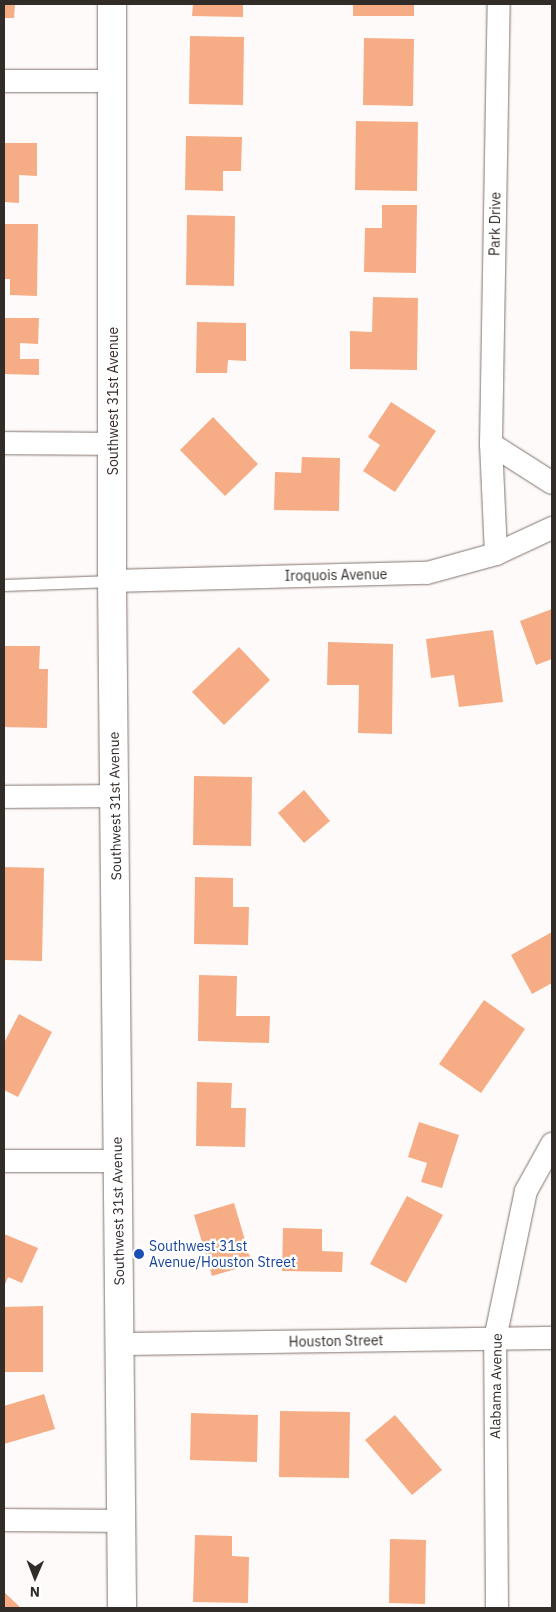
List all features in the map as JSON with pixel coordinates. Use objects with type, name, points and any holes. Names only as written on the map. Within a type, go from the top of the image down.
[{"type":"main road","name":"Southwest 31st Avenue","points":[[112,4],[114,444],[112,581],[122,1608]]},
{"type":"street","name":"Park Drive","points":[[496,554],[491,444],[499,4]]},
{"type":"street","points":[[4,81],[113,81]]},
{"type":"street","points":[[4,444],[114,444]]},
{"type":"street","points":[[491,444],[552,483]]},
{"type":"street","name":"Iroquois Avenue","points":[[112,581],[427,573],[496,554],[552,528]]},
{"type":"street","points":[[4,797],[115,796]]},
{"type":"street","name":"Alabama Avenue","points":[[497,1608],[495,1339],[526,1191],[552,1144]]},
{"type":"street","points":[[4,1161],[117,1161]]},
{"type":"street","name":"Houston Street","points":[[120,1344],[552,1338]]},
{"type":"street","points":[[4,1520],[121,1521]]},
{"type":"lane","points":[[4,584],[112,581]]},
{"type":"building","points":[[4,4],[15,4],[14,18],[4,18]]},
{"type":"building","points":[[193,4],[243,4],[243,17],[192,16]]},
{"type":"building","points":[[353,4],[414,4],[414,16],[353,16]]},
{"type":"building","points":[[190,36],[244,37],[243,105],[189,104]]},
{"type":"building","points":[[364,38],[414,39],[413,106],[363,105]]},
{"type":"building","points":[[356,121],[418,122],[417,191],[355,190]]},
{"type":"building","points":[[186,136],[242,137],[241,171],[223,171],[223,191],[185,190]]},
{"type":"building","points":[[4,143],[37,143],[37,176],[19,175],[19,203],[4,202]]},
{"type":"building","points":[[382,205],[417,205],[416,273],[364,272],[365,228],[382,228]]},
{"type":"building","points":[[187,215],[235,216],[234,286],[186,285]]},
{"type":"building","points":[[4,224],[38,224],[37,296],[10,295],[10,279],[4,279]]},
{"type":"building","points":[[373,297],[418,298],[417,370],[350,369],[350,331],[372,332]]},
{"type":"building","points":[[4,318],[39,318],[38,344],[20,343],[20,359],[39,359],[39,375],[4,374]]},
{"type":"building","points":[[197,322],[246,323],[246,361],[228,360],[227,373],[196,373]]},
{"type":"building","points":[[391,402],[436,431],[395,492],[363,471],[380,445],[368,437]]},
{"type":"building","points":[[213,417],[258,464],[225,496],[180,450]]},
{"type":"building","points":[[302,457],[340,458],[339,511],[274,510],[275,472],[301,473]]},
{"type":"building","points":[[552,609],[552,659],[536,665],[520,621]]},
{"type":"building","points":[[493,630],[503,702],[459,707],[454,675],[431,678],[426,639]]},
{"type":"building","points":[[328,642],[393,644],[392,734],[358,733],[359,685],[327,685]]},
{"type":"building","points":[[4,646],[40,646],[39,669],[48,669],[47,728],[4,727]]},
{"type":"building","points":[[239,647],[270,680],[224,725],[192,692]]},
{"type":"building","points":[[194,776],[252,777],[251,846],[193,845]]},
{"type":"building","points":[[304,790],[330,821],[304,843],[278,813]]},
{"type":"building","points":[[4,867],[44,868],[42,961],[4,960]]},
{"type":"building","points":[[195,877],[233,878],[233,907],[249,907],[248,945],[194,944]]},
{"type":"building","points":[[552,932],[552,983],[532,994],[511,955]]},
{"type":"building","points":[[199,975],[237,976],[236,1016],[270,1016],[269,1043],[198,1041]]},
{"type":"building","points":[[484,1000],[525,1029],[481,1093],[439,1064]]},
{"type":"building","points":[[19,1014],[52,1032],[18,1097],[4,1090],[4,1043]]},
{"type":"building","points":[[197,1082],[232,1083],[231,1108],[246,1108],[245,1147],[196,1146]]},
{"type":"building","points":[[419,1122],[459,1135],[442,1188],[421,1182],[427,1163],[408,1157]]},
{"type":"building","points":[[407,1196],[443,1215],[406,1283],[370,1264]]},
{"type":"building","points":[[234,1203],[252,1264],[212,1276],[194,1215]]},
{"type":"building","points":[[283,1228],[322,1229],[322,1251],[343,1252],[342,1272],[282,1271]]},
{"type":"building","points":[[4,1234],[38,1248],[22,1283],[8,1277],[4,1287]]},
{"type":"building","points":[[43,1306],[43,1372],[4,1372],[4,1307]]},
{"type":"building","points":[[44,1394],[55,1429],[4,1444],[4,1406]]},
{"type":"building","points":[[280,1411],[350,1412],[349,1478],[279,1477]]},
{"type":"building","points":[[191,1413],[258,1415],[257,1462],[190,1460]]},
{"type":"building","points":[[395,1415],[442,1470],[412,1495],[365,1440]]},
{"type":"building","points":[[195,1535],[232,1536],[232,1556],[249,1557],[248,1603],[193,1602]]},
{"type":"building","points":[[390,1539],[426,1540],[425,1604],[389,1603]]},
{"type":"building","points":[[4,1592],[21,1608],[4,1608]]},
{"type":"place","name":"Southwest 31st Avenue/Houston Street","points":[[139,1254]]}]
